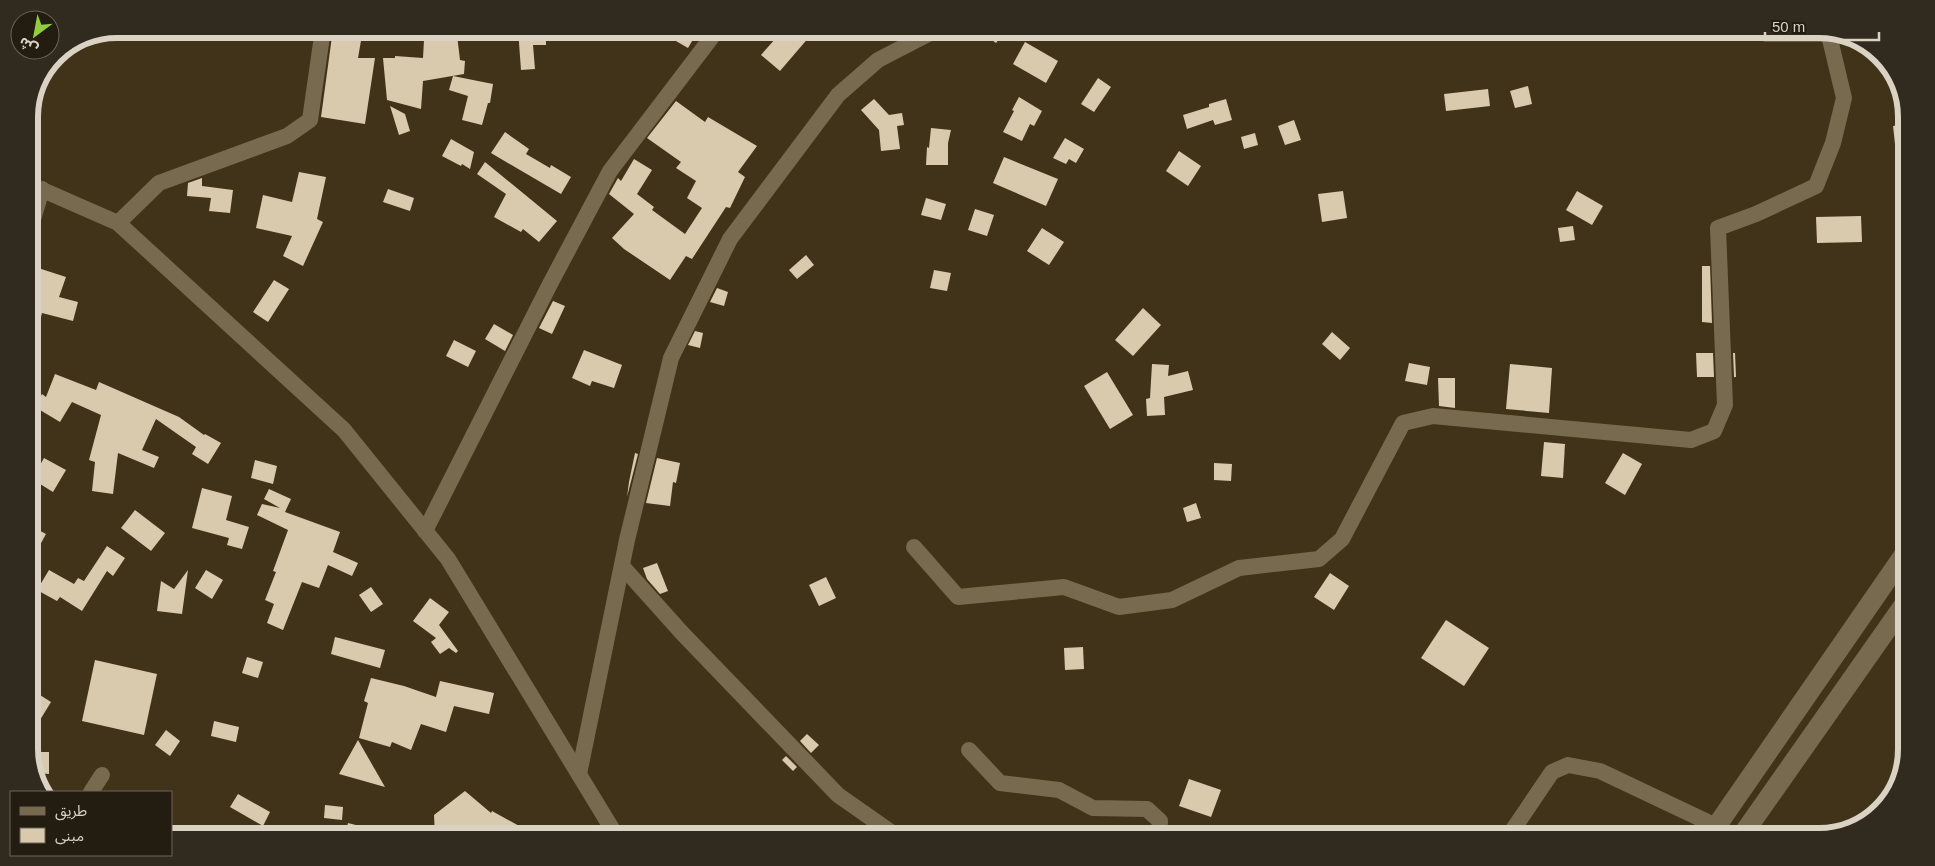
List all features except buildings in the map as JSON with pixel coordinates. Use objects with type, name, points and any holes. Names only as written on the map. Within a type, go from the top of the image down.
[{"type":"street","points":[[118,223],[159,183],[287,136],[310,120],[322,38]]},
{"type":"street","points":[[425,531],[550,284],[610,171],[711,38]]},
{"type":"street","points":[[579,774],[622,566],[671,358],[730,239],[838,95],[878,60],[921,38]]},
{"type":"street","points":[[914,547],[958,597],[1064,587],[1119,607],[1172,600],[1239,568],[1319,558],[1342,539],[1403,423],[1433,416],[1691,440],[1714,431],[1725,405],[1718,228],[1756,214],[1816,186],[1833,143],[1844,98],[1830,39]]},
{"type":"street","points":[[38,187],[118,223],[344,430],[448,559],[612,828]]},
{"type":"street","points":[[1716,828],[1898,564]]},
{"type":"street","points":[[622,566],[682,633],[838,795],[885,828]]},
{"type":"street","points":[[1747,828],[1898,614]]},
{"type":"street","points":[[969,750],[1000,783],[1059,790],[1093,808],[1147,809],[1160,821],[1160,828]]},
{"type":"street","points":[[1514,828],[1552,772],[1568,765],[1600,771],[1706,828]]},
{"type":"street","points":[[92,791],[102,775]]}]
